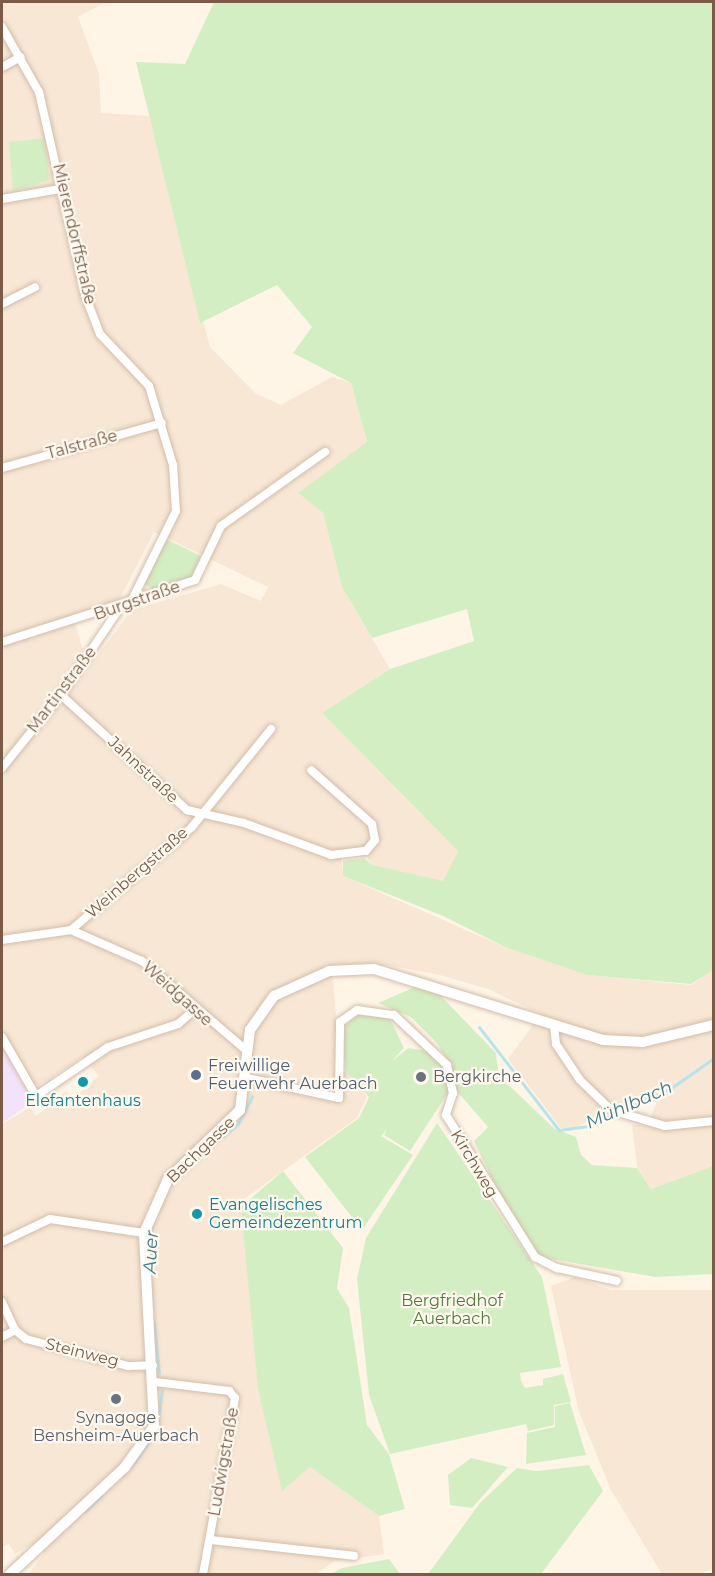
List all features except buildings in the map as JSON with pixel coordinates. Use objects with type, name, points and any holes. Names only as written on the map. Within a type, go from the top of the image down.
[{"type":"main road","name":"Bachgasse","points":[[10,1575],[145,1445],[154,1426],[155,1382],[144,1233],[168,1179],[234,1119],[247,1078],[246,1050],[255,1018],[274,996],[308,978],[355,969],[393,974],[603,1040],[643,1042],[714,1025]]},
{"type":"street","name":"Mierendorffstraße","points":[[2,27],[21,57],[46,113],[60,189],[85,295],[100,334],[149,386],[173,465],[176,511],[132,600]]},
{"type":"street","points":[[2,67],[21,57]]},
{"type":"street","points":[[2,199],[60,189]]},
{"type":"street","points":[[2,304],[34,287]]},
{"type":"street","name":"Talstraße","points":[[2,468],[162,423]]},
{"type":"street","name":"Burgstraße","points":[[2,642],[118,609],[132,600],[195,580],[216,532],[227,521],[325,452]]},
{"type":"street","name":"Martinstraße","points":[[2,768],[61,695],[118,609]]},
{"type":"street","name":"Jahnstraße","points":[[61,695],[178,803],[198,814]]},
{"type":"street","points":[[198,814],[271,729]]},
{"type":"street","name":"Weinbergstraße","points":[[71,930],[192,827],[198,814],[244,823],[331,855],[366,851],[375,840],[372,824],[311,770]]},
{"type":"street","points":[[2,947],[11,942],[71,930]]},
{"type":"street","name":"Weidgasse","points":[[71,930],[142,962],[195,1010],[246,1050]]},
{"type":"street","points":[[2,940],[11,942]]},
{"type":"street","points":[[2,1037],[36,1096],[108,1047],[178,1024],[195,1010]]},
{"type":"street","name":"Kirchweg","points":[[247,1078],[339,1098],[340,1022],[357,1010],[394,1015],[447,1065],[453,1093],[446,1115],[535,1257],[557,1268],[617,1281]]},
{"type":"street","points":[[554,1025],[556,1044],[580,1080],[615,1113],[664,1126],[714,1121]]},
{"type":"street","points":[[2,1242],[50,1219],[144,1233]]},
{"type":"street","points":[[2,1302],[15,1330],[2,1337]]},
{"type":"street","name":"Steinweg","points":[[15,1330],[26,1339],[128,1365],[153,1365]]},
{"type":"street","name":"Ludwigstraße","points":[[155,1382],[235,1395],[204,1575]]},
{"type":"street","points":[[210,1540],[354,1556]]},
{"type":"shaded area","points":[[2,2],[106,2],[78,17],[99,74],[101,113],[149,116],[210,347],[255,393],[281,405],[332,377],[351,383],[367,443],[298,493],[323,513],[342,587],[390,669],[322,713],[458,851],[443,882],[373,865],[360,850],[341,851],[343,876],[507,948],[587,975],[691,985],[713,971],[713,1166],[651,1189],[637,1167],[632,1124],[647,1126],[659,1097],[674,1087],[671,1083],[572,1129],[561,1128],[508,1059],[541,1014],[488,989],[440,975],[376,963],[332,965],[340,1070],[352,1074],[367,1097],[357,1118],[244,1199],[258,1389],[283,1490],[310,1467],[379,1516],[384,1554],[335,1561],[316,1574],[29,1574],[44,1553],[33,1544],[15,1554],[9,1544],[2,1547],[2,1124],[30,1107],[36,1116],[66,1091],[72,1099],[99,1076],[83,1057],[39,1085],[32,1084],[2,1030]],"holes":[[[154,532],[268,587],[261,601],[221,584],[132,610],[94,660],[83,651],[73,614],[118,602]]]},
{"type":"shaded area","points":[[2,1045],[33,1102],[2,1123]]},
{"type":"shaded area","points":[[575,1277],[611,1290],[713,1290],[714,1568],[700,1574],[662,1574],[611,1490],[579,1412],[551,1286]]},
{"type":"green space","points":[[214,2],[713,2],[714,970],[691,984],[587,975],[507,948],[443,916],[343,876],[343,861],[364,858],[373,865],[443,881],[458,851],[322,713],[390,669],[474,641],[467,609],[372,638],[342,587],[323,513],[298,493],[367,442],[351,383],[293,353],[312,327],[277,285],[200,323],[136,62],[185,64]]},
{"type":"green space","points":[[45,138],[49,180],[13,191],[9,142]]},
{"type":"green space","points":[[166,539],[201,556],[191,577],[153,589],[144,584]]},
{"type":"green space","points":[[415,987],[434,989],[496,1053],[499,1076],[555,1129],[576,1137],[581,1155],[592,1165],[637,1168],[651,1189],[713,1166],[713,1274],[655,1277],[540,1257],[505,1205],[474,1141],[488,1127],[456,1090],[453,1070],[437,1043],[411,1017],[378,1003]]},
{"type":"green space","points":[[359,1012],[389,1017],[404,1048],[391,1062],[408,1048],[435,1052],[445,1065],[449,1091],[410,1151],[384,1135],[387,1129],[381,1136],[413,1155],[362,1230],[305,1157],[359,1118],[369,1097],[346,1071],[341,1031]]},
{"type":"green space","name":"Bergfriedhof Auerbach","points":[[437,1123],[542,1277],[561,1367],[520,1373],[521,1381],[525,1388],[543,1385],[543,1379],[563,1374],[571,1402],[554,1405],[554,1425],[528,1431],[526,1424],[390,1454],[369,1395],[357,1279],[366,1238]]},
{"type":"green space","points":[[283,1171],[343,1248],[337,1288],[349,1308],[367,1425],[389,1454],[405,1509],[379,1516],[310,1467],[282,1491],[258,1389],[241,1207]]},
{"type":"green space","points":[[570,1403],[586,1455],[526,1464],[527,1433],[555,1427],[555,1406]]},
{"type":"green space","points":[[471,1458],[508,1467],[472,1508],[450,1505],[448,1475]]},
{"type":"green space","points":[[589,1465],[603,1491],[541,1574],[428,1574],[480,1503],[517,1468],[537,1471]]},
{"type":"green space","points":[[389,1559],[400,1574],[331,1574],[342,1568]]},
{"type":"waterway","name":"Mühlbach","points":[[479,1027],[559,1130],[588,1126],[671,1088],[714,1058]]},
{"type":"waterway","name":"Auer","points":[[192,1162],[238,1124],[252,1096]]},
{"type":"waterway","name":"Auer","points":[[149,1242],[152,1227]]},
{"type":"waterway","name":"Auer","points":[[154,1323],[159,1373]]},
{"type":"waterway","name":"Auer","points":[[132,1466],[157,1430],[162,1390]]},
{"type":"waterway","name":"Auer","points":[[85,1512],[101,1496]]},
{"type":"place","name":"Freiwillige Feuerwehr Auerbach","points":[[196,1075]]},
{"type":"place","name":"Bergkirche","points":[[421,1077]]},
{"type":"place","name":"Elefantenhaus","points":[[83,1082]]},
{"type":"place","name":"Evangelisches Gemeindezentrum","points":[[197,1214]]},
{"type":"place","name":"Synagoge Bensheim-Auerbach","points":[[116,1399]]}]
